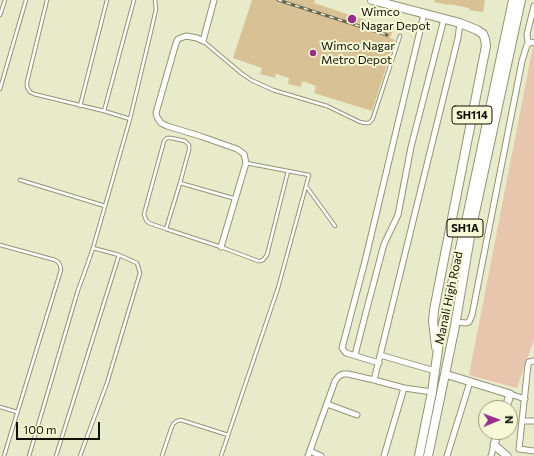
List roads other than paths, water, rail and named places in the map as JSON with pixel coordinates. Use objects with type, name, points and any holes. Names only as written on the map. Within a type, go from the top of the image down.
[{"type":"main road","name":"SH114","points":[[372,0],[460,23],[478,30],[483,34],[485,39],[486,46],[434,310]]},
{"type":"main road","name":"Manali High Road","points":[[420,456],[432,392],[439,342],[444,325],[513,0]]},
{"type":"main road","name":"Manali High Road","points":[[428,456],[449,357],[470,231],[521,0]]},
{"type":"main road","points":[[437,292],[450,296]]},
{"type":"main road","points":[[446,313],[434,310],[433,321],[435,344],[438,355],[449,357]]},
{"type":"main road","points":[[444,325],[455,324]]},
{"type":"street","points":[[214,0],[203,41],[186,36],[178,39],[156,113],[161,123],[167,126],[200,136],[244,154],[246,163],[222,247]]},
{"type":"street","points":[[455,324],[469,322],[472,315],[522,61],[525,48],[531,43],[527,34],[534,6]]},
{"type":"street","points":[[379,362],[344,351],[342,345],[365,261],[424,14]]},
{"type":"street","points":[[356,355],[384,244],[398,215],[411,147],[444,19]]},
{"type":"street","points":[[374,380],[456,46],[460,23]]},
{"type":"street","points":[[380,355],[435,371]]},
{"type":"street","points":[[534,362],[529,362],[528,365],[519,449],[534,450]]},
{"type":"street","points":[[321,456],[309,454],[335,381],[339,376],[348,374],[404,388],[432,392]]},
{"type":"street","points":[[445,374],[525,399]]},
{"type":"street","points":[[447,456],[470,382]]},
{"type":"street","points":[[384,456],[404,388]]},
{"type":"street","points":[[508,400],[510,394]]},
{"type":"street","points":[[328,404],[357,416]]},
{"type":"street","points":[[522,421],[534,421]]},
{"type":"street","points":[[491,456],[496,440]]},
{"type":"street","points":[[494,445],[507,456]]},
{"type":"lane","points":[[0,15],[5,0]]},
{"type":"lane","points":[[0,89],[26,0]]},
{"type":"lane","points":[[47,0],[27,82],[27,87],[30,92],[130,118]]},
{"type":"lane","points":[[80,106],[107,0]]},
{"type":"lane","points":[[104,111],[134,0]]},
{"type":"lane","points":[[29,456],[78,290],[105,206],[130,118],[156,9],[155,0]]},
{"type":"lane","points":[[203,41],[241,73],[252,80],[271,89],[327,106],[360,122],[369,123],[373,118],[400,36]]},
{"type":"lane","points":[[166,229],[189,150],[189,145],[185,141],[167,138],[164,141],[144,214],[146,220],[149,223],[166,229],[222,247],[258,261],[265,258],[288,171]]},
{"type":"lane","points":[[221,456],[278,288],[309,175],[246,163]]},
{"type":"lane","points":[[20,180],[105,206]]},
{"type":"lane","points":[[180,183],[236,199]]},
{"type":"lane","points":[[306,185],[335,226]]},
{"type":"lane","points":[[0,245],[55,260],[60,265],[61,270],[16,412],[4,456]]},
{"type":"lane","points":[[80,456],[107,383],[140,273],[137,263],[120,255],[92,248]]},
{"type":"lane","points":[[56,456],[120,255]]},
{"type":"lane","points":[[0,407],[16,412]]},
{"type":"lane","points":[[162,456],[173,424],[177,421],[181,420],[228,435]]},
{"type":"railway","points":[[278,0],[387,35]]},
{"type":"place","name":"Wimco Nagar Depot","points":[[352,19]]},
{"type":"place","name":"Wimco Nagar Metro Depot","points":[[313,53]]}]
